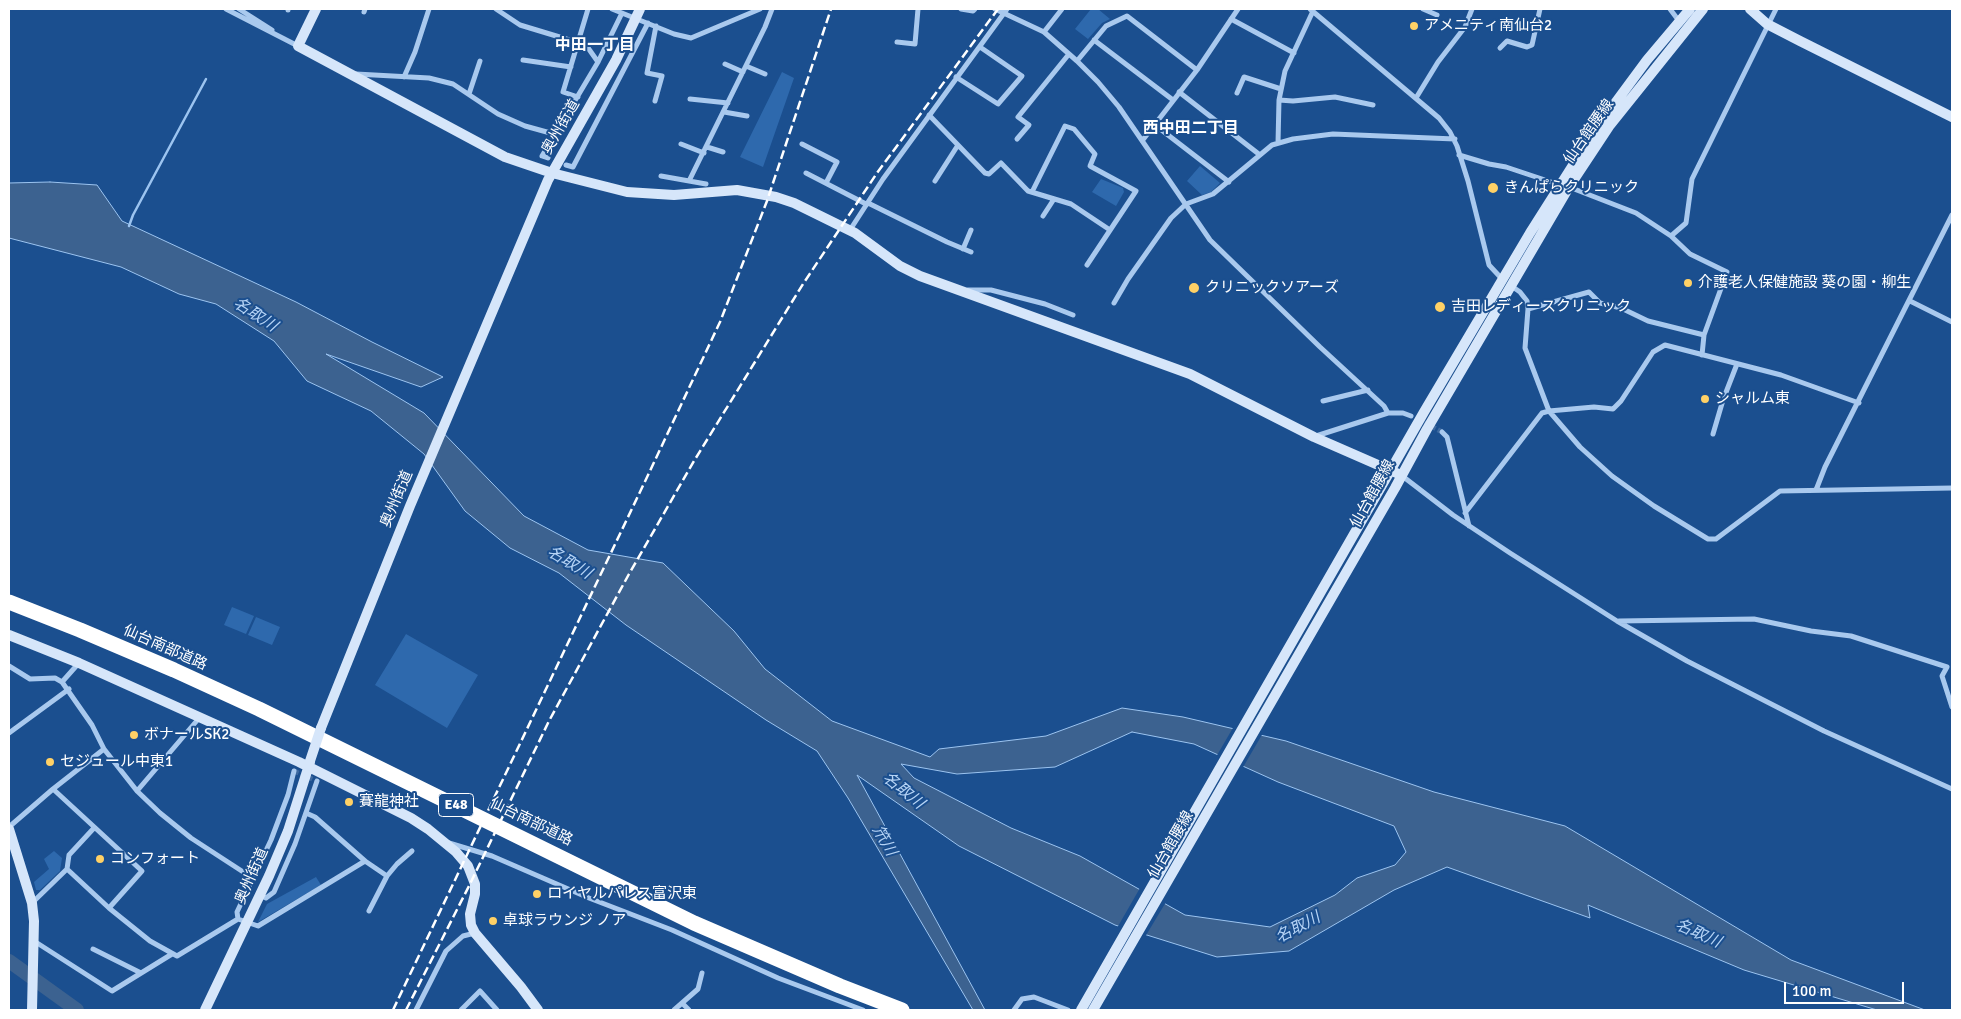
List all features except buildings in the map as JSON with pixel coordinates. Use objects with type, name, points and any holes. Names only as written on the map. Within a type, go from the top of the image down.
[{"type":"highway","name":"仙台南部道路","points":[[9,602],[183,674],[259,709],[694,922],[840,986],[902,1010]]},
{"type":"main road","points":[[316,9],[298,46],[505,158],[550,177],[627,192],[674,195],[737,190],[756,192],[794,203],[849,230],[866,240],[900,266],[920,276],[1190,374],[1314,437],[1397,472]]},
{"type":"main road","name":"仙台館腰線","points":[[1093,1010],[1395,488],[1397,472],[1444,378],[1507,283],[1616,102],[1678,21],[1690,9]]},
{"type":"main road","name":"仙台館腰線","points":[[1564,186],[1703,9]]},
{"type":"main road","points":[[1750,9],[1767,24],[1952,116]]},
{"type":"main road","name":"奥州街道","points":[[205,1010],[243,921],[260,895],[288,831],[329,705],[410,506],[550,177],[611,68],[638,14]]},
{"type":"main road","name":"仙台館腰線","points":[[1081,1010],[1385,483],[1397,472]]},
{"type":"main road","points":[[9,635],[309,764],[410,818],[444,841],[456,852],[472,873],[475,894],[470,914],[471,925],[475,933],[538,1010]]},
{"type":"main road","points":[[9,828],[32,903],[32,1010]]},
{"type":"street","points":[[226,9],[298,46]]},
{"type":"street","points":[[239,9],[298,46]]},
{"type":"street","points":[[404,77],[430,9]]},
{"type":"street","points":[[496,9],[520,25],[586,45],[598,62]]},
{"type":"street","points":[[578,97],[563,92],[588,9]]},
{"type":"street","points":[[612,9],[622,13],[638,14],[648,23],[674,34],[691,38],[760,9]]},
{"type":"street","points":[[689,181],[724,112],[772,9]]},
{"type":"street","points":[[897,42],[915,44],[918,9]]},
{"type":"street","points":[[961,9],[973,11],[974,9]]},
{"type":"street","points":[[995,9],[1005,11],[1044,32],[1077,61],[1109,94],[1210,240],[1320,347],[1368,390],[1384,406],[1388,413]]},
{"type":"street","points":[[1044,32],[1062,9]]},
{"type":"street","points":[[1142,141],[1197,70],[1238,9]]},
{"type":"street","points":[[1423,9],[1437,15]]},
{"type":"street","points":[[1416,98],[1438,62],[1465,26],[1472,9]]},
{"type":"street","points":[[1500,48],[1507,41],[1527,47],[1532,45],[1540,9]]},
{"type":"street","points":[[1670,9],[1678,21]]},
{"type":"street","points":[[1671,236],[1686,222],[1692,179],[1776,9]]},
{"type":"street","points":[[1278,143],[1279,100],[1285,71],[1312,10],[1439,118],[1454,139],[1489,265],[1507,283],[1520,292],[1526,301],[1528,309],[1525,348],[1549,410],[1580,447],[1612,476],[1654,506],[1708,539],[1716,539],[1780,491],[1952,488]]},
{"type":"street","points":[[849,230],[929,114],[1005,11]]},
{"type":"street","points":[[548,158],[542,156],[598,62],[622,13]]},
{"type":"street","points":[[1077,61],[1106,26],[1127,16],[1197,70]]},
{"type":"street","points":[[1232,19],[1294,53]]},
{"type":"street","points":[[566,165],[573,167],[648,23]]},
{"type":"street","points":[[655,101],[662,76],[647,73],[656,26]]},
{"type":"street","points":[[1094,40],[1173,100]]},
{"type":"street","points":[[956,77],[998,104],[1022,76],[980,47]]},
{"type":"street","points":[[1017,139],[1029,125],[1018,117],[1069,54]]},
{"type":"street","points":[[522,60],[571,67]]},
{"type":"street","points":[[469,94],[480,61]]},
{"type":"street","points":[[725,64],[743,72]]},
{"type":"street","points":[[746,66],[765,74]]},
{"type":"street","points":[[349,73],[429,78],[452,84],[498,114],[525,126],[554,134]]},
{"type":"street","points":[[1236,93],[1244,77],[1281,89]]},
{"type":"street","points":[[1180,92],[1260,155]]},
{"type":"street","points":[[1279,100],[1292,101],[1335,97],[1373,105]]},
{"type":"street","points":[[690,99],[728,103]]},
{"type":"street","points":[[724,112],[747,116]]},
{"type":"street","points":[[929,114],[985,173],[989,174],[1001,163],[1028,191],[1071,204],[1110,230]]},
{"type":"street","points":[[1155,125],[1229,182]]},
{"type":"street","points":[[1032,192],[1065,126],[1074,129],[1095,154],[1090,166],[1136,191],[1087,265]]},
{"type":"street","points":[[1114,303],[1128,279],[1171,218],[1186,204],[1212,194],[1229,182],[1272,145],[1293,139],[1333,134],[1454,139]]},
{"type":"street","points":[[681,144],[704,153]]},
{"type":"street","points":[[802,144],[837,162],[826,183]]},
{"type":"street","points":[[935,181],[958,145]]},
{"type":"street","points":[[707,147],[722,152]]},
{"type":"street","points":[[1459,155],[1506,167],[1564,186],[1636,213],[1671,236],[1690,254],[1727,272],[1704,335],[1702,354]]},
{"type":"street","points":[[806,173],[971,252]]},
{"type":"street","points":[[662,176],[706,184]]},
{"type":"street","points":[[1043,216],[1054,199]]},
{"type":"street","points":[[1816,490],[1826,466],[1952,215]]},
{"type":"street","points":[[963,249],[971,230]]},
{"type":"street","points":[[960,290],[990,290],[1045,304],[1073,315]]},
{"type":"street","points":[[1528,309],[1589,292],[1600,303],[1621,308],[1648,321],[1704,335]]},
{"type":"street","points":[[1910,301],[1952,322]]},
{"type":"street","points":[[1465,514],[1542,413],[1549,410],[1594,406],[1613,409],[1621,401],[1653,352],[1665,345],[1781,375],[1859,403]]},
{"type":"street","points":[[1712,434],[1737,364]]},
{"type":"street","points":[[1323,401],[1368,390]]},
{"type":"street","points":[[1314,437],[1388,413],[1403,413],[1411,416]]},
{"type":"street","points":[[1442,432],[1447,437],[1469,526]]},
{"type":"street","points":[[1397,472],[1469,526],[1617,621],[1755,697],[1952,789]]},
{"type":"street","points":[[1617,621],[1754,619],[1851,636],[1947,667],[1942,676],[1952,707]]},
{"type":"street","points":[[62,682],[79,664]]},
{"type":"street","points":[[9,666],[30,679],[55,678],[62,682],[69,689],[92,725],[104,749],[137,790],[160,813],[191,838],[254,879]]},
{"type":"street","points":[[9,733],[69,689]]},
{"type":"street","points":[[137,790],[200,717]]},
{"type":"street","points":[[9,828],[53,789],[104,749]]},
{"type":"street","points":[[294,771],[285,804],[254,879],[237,912],[243,921],[258,926],[365,861]]},
{"type":"street","points":[[260,895],[266,898],[274,892],[317,781]]},
{"type":"street","points":[[53,789],[142,871],[109,908]]},
{"type":"street","points":[[306,813],[315,817],[365,861],[387,876]]},
{"type":"street","points":[[32,903],[67,869],[69,855],[94,828]]},
{"type":"street","points":[[444,841],[492,856],[589,898],[672,930],[778,978],[864,1010]]},
{"type":"street","points":[[368,910],[387,876],[412,851]]},
{"type":"street","points":[[67,869],[109,908],[150,941],[177,956],[243,921]]},
{"type":"street","points":[[416,1010],[446,950],[463,936],[475,933]]},
{"type":"street","points":[[33,940],[112,991],[172,954]]},
{"type":"street","points":[[93,948],[141,973]]},
{"type":"street","points":[[674,1010],[698,989],[702,973]]},
{"type":"street","points":[[461,1010],[480,992],[497,1010]]},
{"type":"street","points":[[1014,1010],[1022,999],[1034,997],[1068,1010]]},
{"type":"street","points":[[682,1003],[689,1010]]},
{"type":"shaded area","points":[[1091,9],[1098,9],[1110,19],[1102,23],[1088,39],[1075,29]]},
{"type":"shaded area","points":[[782,72],[794,78],[763,167],[740,157]]},
{"type":"shaded area","points":[[1200,166],[1220,183],[1211,192],[1202,195],[1187,181]]},
{"type":"shaded area","points":[[1101,179],[1123,188],[1124,192],[1116,206],[1092,192]]},
{"type":"shaded area","points":[[232,607],[254,616],[246,634],[224,625]]},
{"type":"shaded area","points":[[256,617],[280,627],[272,645],[248,635]]},
{"type":"shaded area","points":[[406,634],[478,675],[447,728],[375,685]]},
{"type":"shaded area","points":[[54,851],[62,858],[60,871],[40,890],[36,890],[34,882],[49,869],[44,859]]},
{"type":"shaded area","points":[[316,877],[321,885],[258,922],[267,904]]},
{"type":"water","points":[[50,182],[97,185],[122,221],[296,302],[443,377],[421,387],[326,354],[424,413],[524,516],[588,550],[663,563],[734,631],[765,669],[832,721],[930,757],[939,749],[1046,736],[1122,708],[1183,717],[1286,741],[1434,792],[1565,826],[1791,960],[1925,1010],[1877,1010],[1744,970],[1588,905],[1590,918],[1447,867],[1394,890],[1289,951],[1217,957],[1115,925],[959,846],[857,775],[985,1010],[973,1010],[848,798],[817,751],[766,720],[626,625],[559,573],[510,548],[465,511],[424,454],[371,411],[307,381],[274,341],[216,304],[179,294],[121,267],[9,238],[9,183]],"holes":[[[1132,732],[1194,744],[1278,782],[1394,826],[1406,852],[1395,865],[1357,878],[1335,895],[1270,927],[1185,915],[1080,856],[1011,828],[914,778],[901,764],[957,774],[1055,767]]]},
{"type":"pier","points":[[1234,726],[1263,733],[1242,769],[1216,757]]},
{"type":"pier","points":[[1140,888],[1166,902],[1145,937],[1117,928]]},
{"type":"waterway","points":[[129,226],[133,215],[206,79]]},
{"type":"waterway","points":[[9,961],[77,1010]]},
{"type":"tunnel","points":[[1418,419],[1442,432]]},
{"type":"tunnel","points":[[294,771],[317,781]]},
{"type":"railway","points":[[393,1010],[720,322],[767,201],[831,9]]},
{"type":"railway","points":[[406,1010],[549,721],[629,574],[694,461],[803,284],[877,173],[998,9]]},
{"type":"place","name":"アメニティ南仙台2","points":[[1414,26]]},
{"type":"place","name":"きんぱらクリニック","points":[[1493,188]]},
{"type":"place","name":"介護老人保健施設 葵の園・柳生","points":[[1688,283]]},
{"type":"place","name":"クリニックソアーズ","points":[[1194,288]]},
{"type":"place","name":"吉田レディースクリニック","points":[[1440,307]]},
{"type":"place","name":"シャルム東","points":[[1705,399]]},
{"type":"place","name":"ボナールSK2","points":[[134,735]]},
{"type":"place","name":"セジュール中東1","points":[[50,762]]},
{"type":"place","name":"賽龍神社","points":[[349,802]]},
{"type":"place","name":"コンフォート","points":[[100,859]]},
{"type":"place","name":"ロイヤルパレス富沢東","points":[[537,894]]},
{"type":"place","name":"卓球ラウンジ ノア","points":[[493,921]]},
{"type":"district","name":"中田一丁目","points":[[595,46]]},
{"type":"district","name":"西中田二丁目","points":[[1191,129]]},
{"type":"water label","name":"名取川","points":[[255,315]]},
{"type":"water label","name":"名取川","points":[[569,563]]},
{"type":"water label","name":"名取川","points":[[903,791]]},
{"type":"water label","name":"笊川","points":[[884,841]]},
{"type":"water label","name":"名取川","points":[[1298,928]]},
{"type":"water label","name":"名取川","points":[[1698,934]]}]
